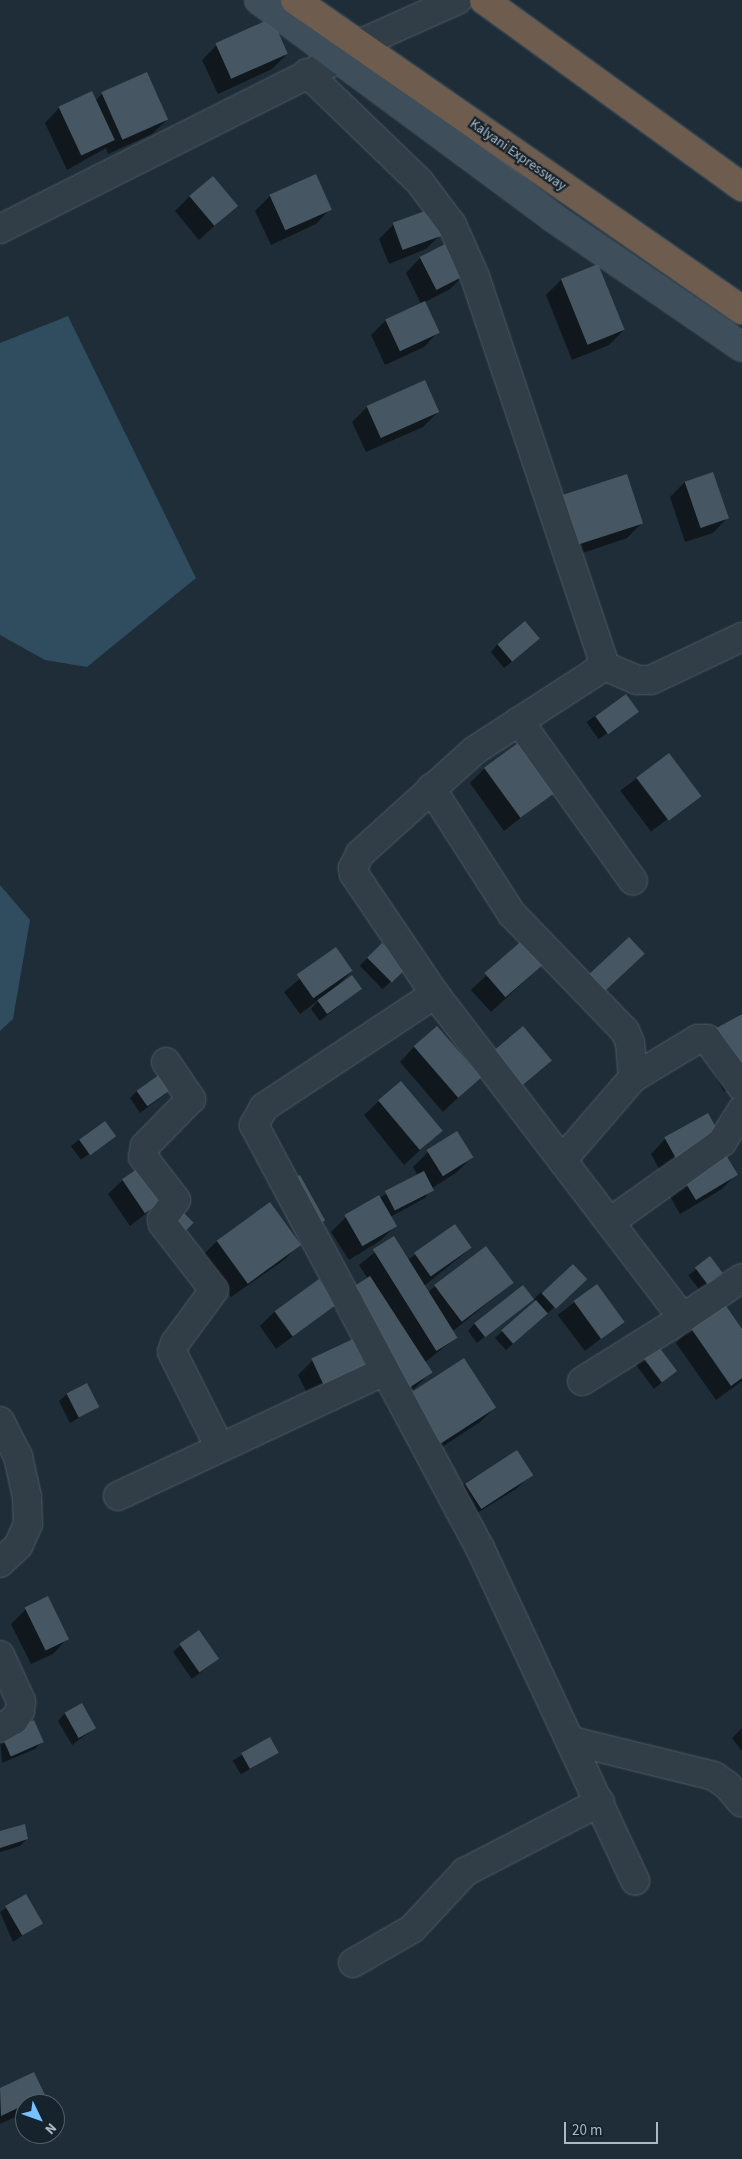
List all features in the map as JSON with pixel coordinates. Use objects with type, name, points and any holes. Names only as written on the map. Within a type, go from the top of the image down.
[{"type":"highway","name":"Kalyani Expressway","points":[[295,0],[348,52],[742,310]]},
{"type":"highway","points":[[484,0],[742,187]]},
{"type":"street","points":[[259,0],[348,52],[552,217],[742,347]]},
{"type":"street","points":[[0,229],[348,52],[458,0]]},
{"type":"street","points":[[307,73],[419,182],[452,225],[475,277],[600,647],[602,665]]},
{"type":"street","points":[[602,665],[637,680],[651,680],[742,637]]},
{"type":"street","points":[[602,665],[475,750],[360,854],[354,868],[354,874],[435,994],[683,1318]]},
{"type":"street","points":[[519,721],[633,881]]},
{"type":"street","points":[[431,788],[512,914],[625,1031],[630,1043],[633,1078]]},
{"type":"street","points":[[435,994],[264,1107],[255,1120],[256,1129],[465,1517],[572,1741],[636,1881]]},
{"type":"street","points":[[563,1160],[633,1078],[703,1038],[707,1039],[742,1087]]},
{"type":"street","points":[[166,1062],[191,1099],[145,1146],[143,1156],[176,1200],[162,1219],[163,1224],[214,1290],[175,1343],[172,1352],[220,1448]]},
{"type":"street","points":[[610,1222],[722,1142],[742,1110]]},
{"type":"street","points":[[582,1381],[683,1318],[742,1278]]},
{"type":"street","points":[[118,1496],[385,1371]]},
{"type":"street","points":[[0,1420],[18,1456],[26,1497],[28,1524],[18,1546],[0,1563]]},
{"type":"street","points":[[0,1655],[21,1701],[20,1711],[14,1720],[0,1728]]},
{"type":"street","points":[[572,1741],[714,1776],[728,1785],[742,1803]]},
{"type":"street","points":[[353,1963],[412,1929],[465,1872],[600,1802]]},
{"type":"water","points":[[68,316],[196,578],[87,667],[45,660],[0,635],[0,343]]},
{"type":"water","points":[[0,885],[30,920],[13,1019],[0,1031]]},
{"type":"building","points":[[272,18],[288,54],[231,79],[215,43]]},
{"type":"building","points":[[147,72],[168,120],[122,140],[101,92]]},
{"type":"building","points":[[92,91],[115,140],[81,156],[58,107]]},
{"type":"building","points":[[316,174],[332,210],[285,230],[269,195]]},
{"type":"building","points":[[213,176],[238,206],[214,226],[189,196]]},
{"type":"building","points":[[433,208],[443,235],[403,250],[393,223]]},
{"type":"building","points":[[449,242],[466,275],[436,290],[420,257]]},
{"type":"building","points":[[598,264],[625,330],[588,345],[561,279]]},
{"type":"building","points":[[425,301],[440,333],[400,351],[385,320]]},
{"type":"building","points":[[425,380],[439,412],[381,438],[367,406]]},
{"type":"building","points":[[713,472],[729,518],[701,528],[685,482]]},
{"type":"building","points":[[627,474],[643,523],[578,544],[562,495]]},
{"type":"building","points":[[525,621],[540,639],[512,662],[497,644]]},
{"type":"building","points":[[626,694],[639,712],[608,734],[595,716]]},
{"type":"building","points":[[522,740],[558,790],[520,818],[484,768]]},
{"type":"building","points":[[669,753],[701,796],[669,821],[636,778]]},
{"type":"building","points":[[526,937],[547,961],[505,997],[484,973]]},
{"type":"building","points":[[629,937],[645,954],[602,993],[587,977]]},
{"type":"building","points":[[382,943],[407,968],[392,983],[367,958]]},
{"type":"building","points":[[336,947],[353,971],[313,998],[297,975]]},
{"type":"building","points":[[352,975],[362,989],[327,1014],[317,1000]]},
{"type":"building","points":[[742,1014],[742,1076],[713,1030]]},
{"type":"building","points":[[437,1026],[482,1077],[458,1098],[414,1046]]},
{"type":"building","points":[[523,1026],[552,1060],[523,1085],[494,1050]]},
{"type":"building","points":[[166,1070],[177,1086],[147,1106],[137,1091]]},
{"type":"building","points":[[401,1081],[443,1131],[420,1150],[378,1100]]},
{"type":"building","points":[[708,1113],[721,1136],[677,1160],[664,1137]]},
{"type":"building","points":[[105,1121],[116,1136],[90,1155],[79,1140]]},
{"type":"building","points":[[457,1131],[473,1157],[443,1176],[426,1150]]},
{"type":"building","points":[[723,1150],[738,1175],[696,1200],[681,1175]]},
{"type":"building","points":[[146,1163],[169,1197],[145,1213],[122,1179]]},
{"type":"building","points":[[424,1171],[434,1191],[395,1211],[385,1191]]},
{"type":"building","points":[[300,1175],[325,1220],[313,1227],[288,1182]]},
{"type":"building","points":[[379,1195],[397,1226],[362,1246],[344,1215]]},
{"type":"building","points":[[270,1202],[301,1245],[248,1284],[217,1241]]},
{"type":"building","points":[[176,1205],[194,1223],[182,1235],[164,1217]]},
{"type":"building","points":[[455,1224],[472,1248],[431,1276],[414,1253]]},
{"type":"building","points":[[394,1236],[458,1338],[436,1351],[373,1249]]},
{"type":"building","points":[[486,1246],[514,1283],[462,1322],[434,1285]]},
{"type":"building","points":[[710,1256],[723,1273],[707,1284],[695,1267]]},
{"type":"building","points":[[573,1264],[587,1279],[556,1309],[542,1293]]},
{"type":"building","points":[[370,1276],[433,1372],[410,1387],[347,1291]]},
{"type":"building","points":[[319,1279],[337,1304],[293,1336],[275,1311]]},
{"type":"building","points":[[597,1284],[625,1322],[601,1339],[574,1301]]},
{"type":"building","points":[[523,1285],[534,1299],[485,1337],[474,1323]]},
{"type":"building","points":[[536,1300],[548,1314],[513,1344],[501,1330]]},
{"type":"building","points":[[724,1303],[742,1329],[742,1378],[731,1386],[690,1327]]},
{"type":"building","points":[[353,1339],[366,1367],[324,1387],[311,1358]]},
{"type":"building","points":[[656,1343],[677,1371],[662,1382],[641,1354]]},
{"type":"building","points":[[464,1358],[496,1407],[441,1443],[409,1394]]},
{"type":"building","points":[[87,1383],[99,1407],[79,1417],[67,1393]]},
{"type":"building","points":[[517,1450],[533,1475],[481,1509],[465,1484]]},
{"type":"building","points":[[48,1596],[69,1639],[46,1651],[25,1607]]},
{"type":"building","points":[[199,1630],[219,1659],[199,1672],[179,1644]]},
{"type":"building","points":[[82,1703],[96,1728],[79,1738],[65,1713]]},
{"type":"building","points":[[34,1720],[44,1742],[11,1757],[1,1735]]},
{"type":"building","points":[[270,1737],[279,1753],[250,1769],[241,1753]]},
{"type":"building","points":[[25,1824],[28,1839],[0,1848],[0,1831]]},
{"type":"building","points":[[26,1894],[43,1923],[22,1935],[5,1906]]},
{"type":"building","points":[[34,2072],[45,2094],[15,2094],[15,2109],[1,2116],[0,2088]]}]
